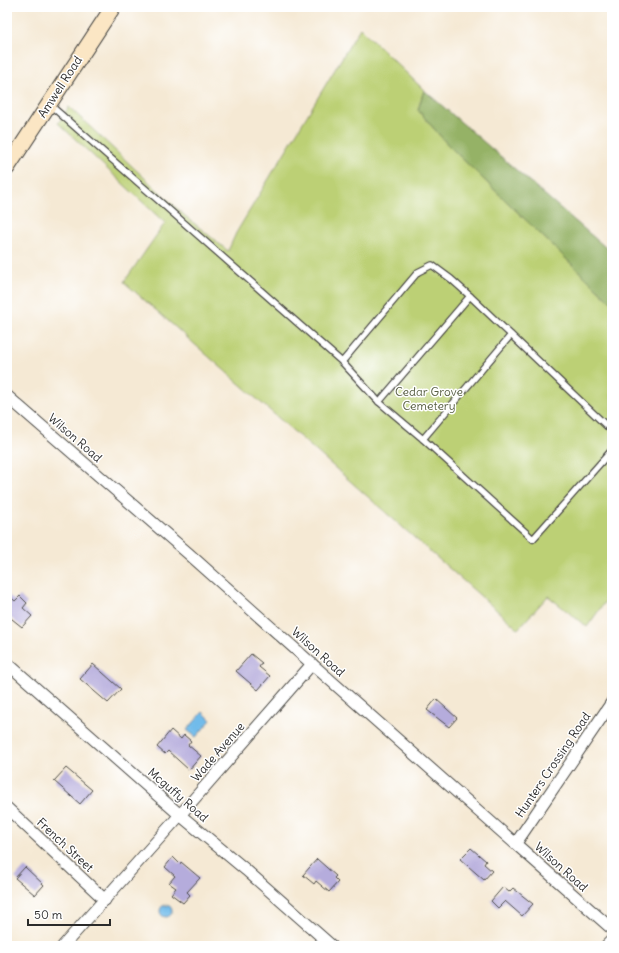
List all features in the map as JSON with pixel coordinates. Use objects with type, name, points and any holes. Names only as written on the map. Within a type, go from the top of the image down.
[{"type":"main road","name":"Amwell Road","points":[[7,168],[113,7]]},
{"type":"street","name":"Wilson Road","points":[[7,396],[189,554],[612,929]]},
{"type":"street","name":"Mcguffy Road","points":[[7,664],[332,946]]},
{"type":"street","name":"Wade Avenue","points":[[63,946],[312,664]]},
{"type":"street","name":"Hunters Crossing Road","points":[[516,843],[612,702]]},
{"type":"street","name":"French Street","points":[[7,808],[104,900]]},
{"type":"street","points":[[606,946],[612,940]]},
{"type":"lane","points":[[49,104],[342,362],[379,402],[423,439],[534,539],[612,450]]},
{"type":"lane","points":[[342,362],[418,272],[432,265],[470,296],[612,431]]},
{"type":"lane","points":[[379,402],[470,296]]},
{"type":"lane","points":[[423,439],[510,335]]},
{"type":"green space","name":"Cedar Grove Cemetery","points":[[360,28],[424,90],[418,110],[448,145],[612,303],[612,592],[587,627],[548,596],[518,629],[124,282],[165,223],[58,123],[69,107],[184,215],[228,251],[236,233]]},
{"type":"green space","points":[[424,90],[612,253],[612,303],[448,145],[418,110]]},
{"type":"water","points":[[203,712],[211,720],[196,737],[187,730]]},
{"type":"water","points":[[168,905],[171,906],[171,916],[164,917],[161,916],[160,909],[161,906]]},
{"type":"building","points":[[7,594],[15,601],[20,596],[27,603],[23,608],[32,616],[22,627],[7,615]]},
{"type":"building","points":[[251,654],[262,663],[259,667],[270,676],[258,690],[236,671]]},
{"type":"building","points":[[93,664],[121,689],[108,703],[80,679]]},
{"type":"building","points":[[436,699],[457,718],[449,727],[427,710]]},
{"type":"building","points":[[171,730],[181,739],[184,735],[191,741],[188,745],[201,756],[189,770],[168,751],[165,754],[157,747]]},
{"type":"building","points":[[66,768],[92,790],[80,804],[54,781]]},
{"type":"building","points":[[471,848],[486,861],[484,864],[492,871],[484,880],[460,859]]},
{"type":"building","points":[[173,857],[180,864],[181,862],[200,878],[187,892],[190,895],[183,903],[171,894],[176,888],[169,883],[175,876],[165,867]]},
{"type":"building","points":[[317,859],[336,876],[334,878],[338,882],[329,892],[316,881],[314,884],[303,875]]},
{"type":"building","points":[[25,867],[44,885],[35,895],[15,878]]},
{"type":"building","points":[[503,887],[509,892],[513,888],[533,904],[522,916],[505,901],[498,908],[491,901]]}]
